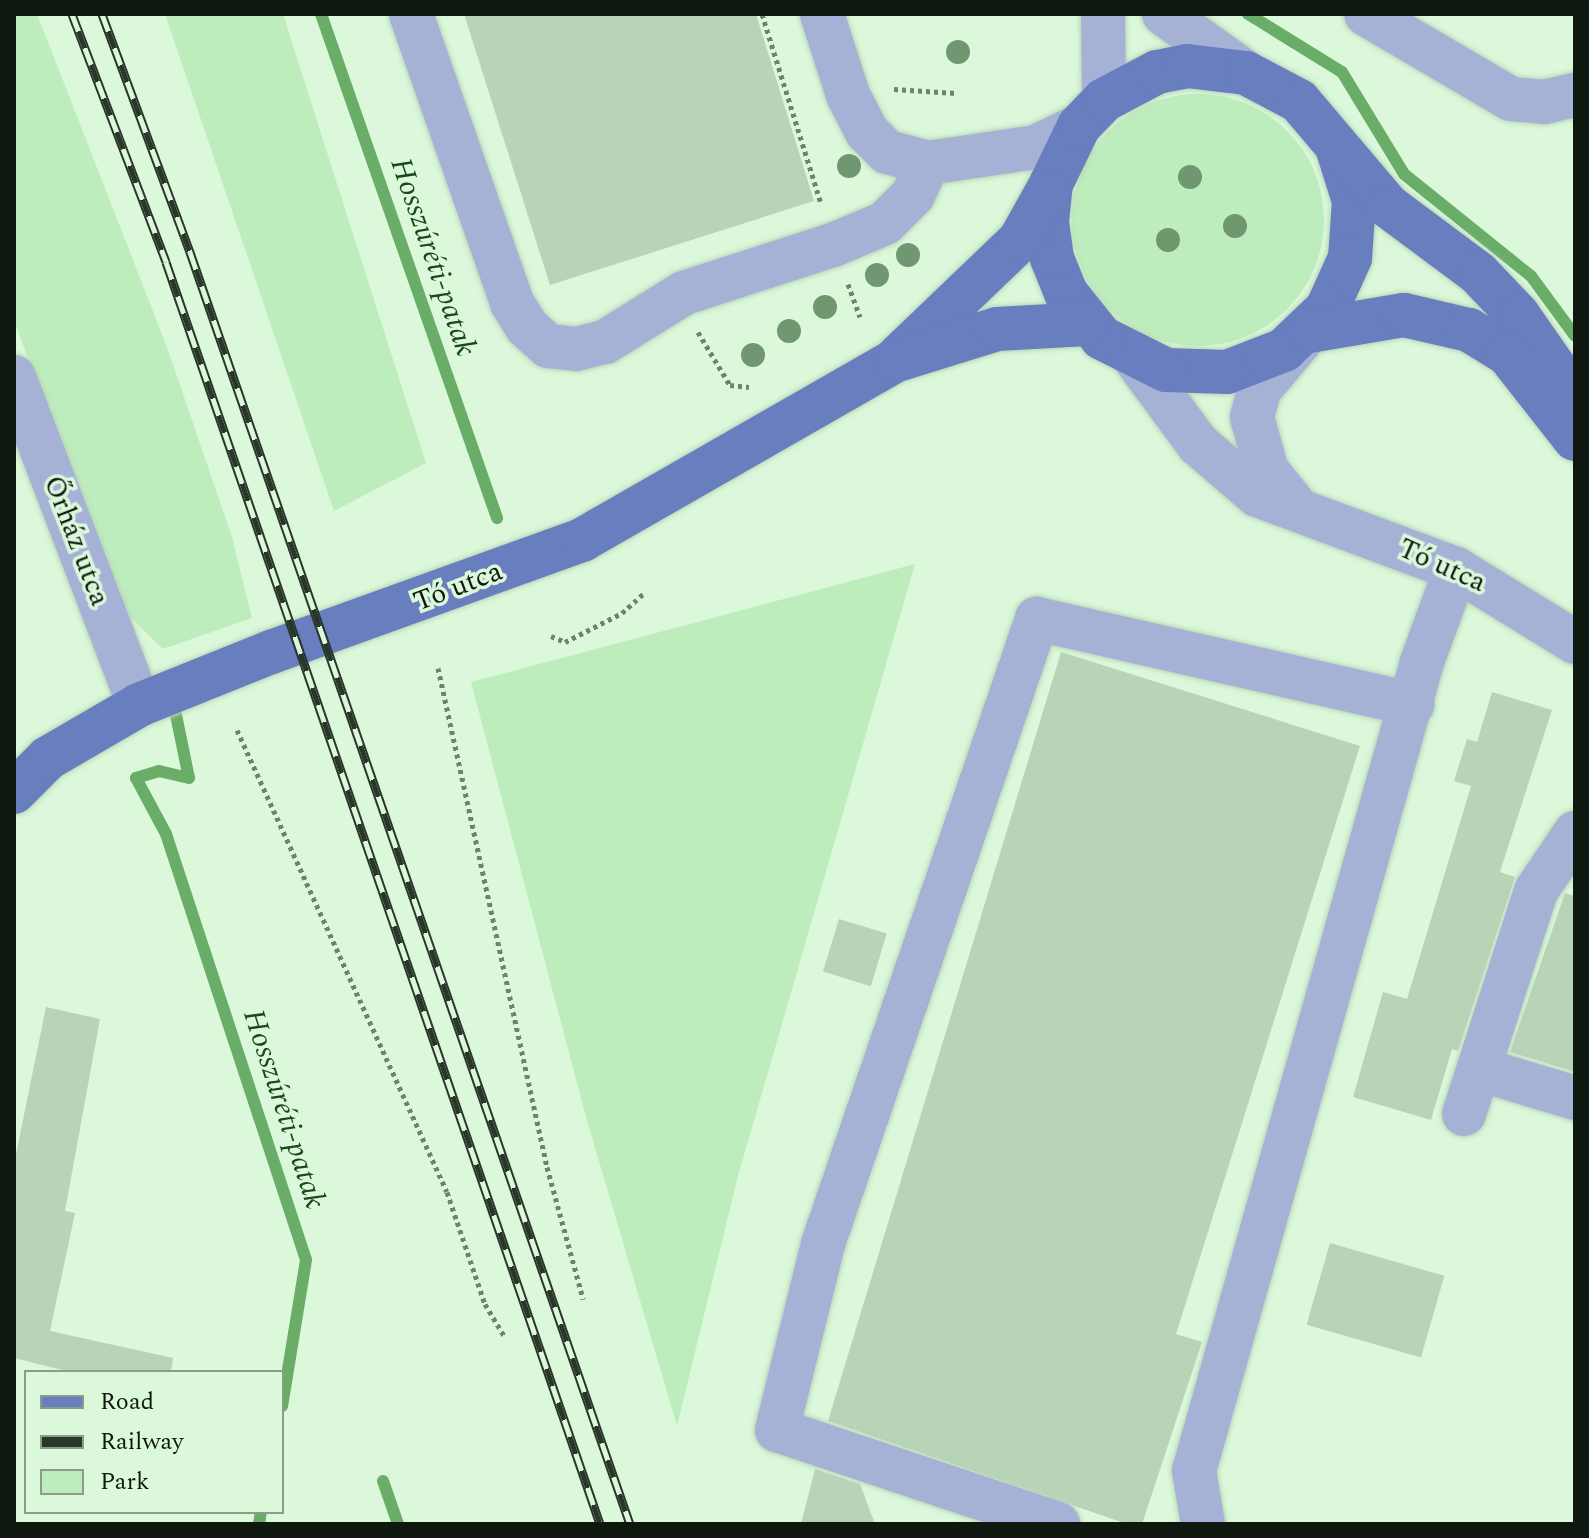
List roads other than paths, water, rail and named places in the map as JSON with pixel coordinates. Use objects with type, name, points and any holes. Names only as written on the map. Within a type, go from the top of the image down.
[{"type":"main road","points":[[1092,113],[1129,84],[1172,69],[1217,67],[1246,73],[1299,101],[1388,206],[1478,273],[1518,315],[1575,397]]},
{"type":"main road","name":"Tó utca","points":[[894,361],[1020,240],[1092,113]]},
{"type":"main road","points":[[1051,184],[1047,221],[1052,258],[1066,293],[1087,324],[1136,360],[1196,374],[1227,372],[1284,350],[1309,331],[1341,285],[1355,230],[1348,173],[1337,147]]},
{"type":"main road","points":[[1309,331],[1404,315],[1469,330],[1508,354],[1575,439]]},
{"type":"main road","name":"Tó utca","points":[[14,792],[48,758],[139,705],[271,652],[582,540],[894,361],[997,329],[1087,324]]},
{"type":"street","points":[[411,14],[512,303],[527,327],[548,346],[576,349],[605,342],[684,293],[833,245],[885,223],[913,195],[928,163]]},
{"type":"street","points":[[822,14],[848,95],[867,132],[887,152],[928,163],[1036,147],[1092,113],[1103,14]]},
{"type":"street","points":[[1164,14],[1246,73]]},
{"type":"street","points":[[1366,14],[1511,99],[1544,102],[1575,95]]},
{"type":"street","points":[[1298,510],[1267,471],[1252,417],[1259,390],[1309,331]]},
{"type":"street","name":"Tó utca","points":[[1136,360],[1198,444],[1231,477],[1257,495],[1456,569],[1575,642]]},
{"type":"street","name":"Őrház utca","points":[[14,377],[139,705]]},
{"type":"street","points":[[1203,1524],[1194,1471],[1412,704],[1456,569]]},
{"type":"street","points":[[1058,1524],[777,1430],[823,1244],[1037,619],[1412,704]]},
{"type":"street","points":[[1464,1114],[1536,891],[1575,833]]},
{"type":"street","points":[[1479,1069],[1575,1098]]},
{"type":"waterway","name":"Hosszúréti-patak","points":[[321,14],[497,518]]},
{"type":"waterway","points":[[1248,14],[1342,72],[1404,174],[1531,276],[1575,336]]},
{"type":"waterway","name":"Hosszúréti-patak","points":[[175,710],[189,778],[159,771],[136,778],[166,834],[306,1260],[284,1394]]},
{"type":"waterway","points":[[383,1481],[398,1524]]},
{"type":"waterway","name":"Hosszúréti-patak","points":[[259,1524],[261,1514]]},
{"type":"railway","points":[[72,14],[166,262],[600,1524]]},
{"type":"railway","points":[[102,14],[190,252],[630,1524]]}]
